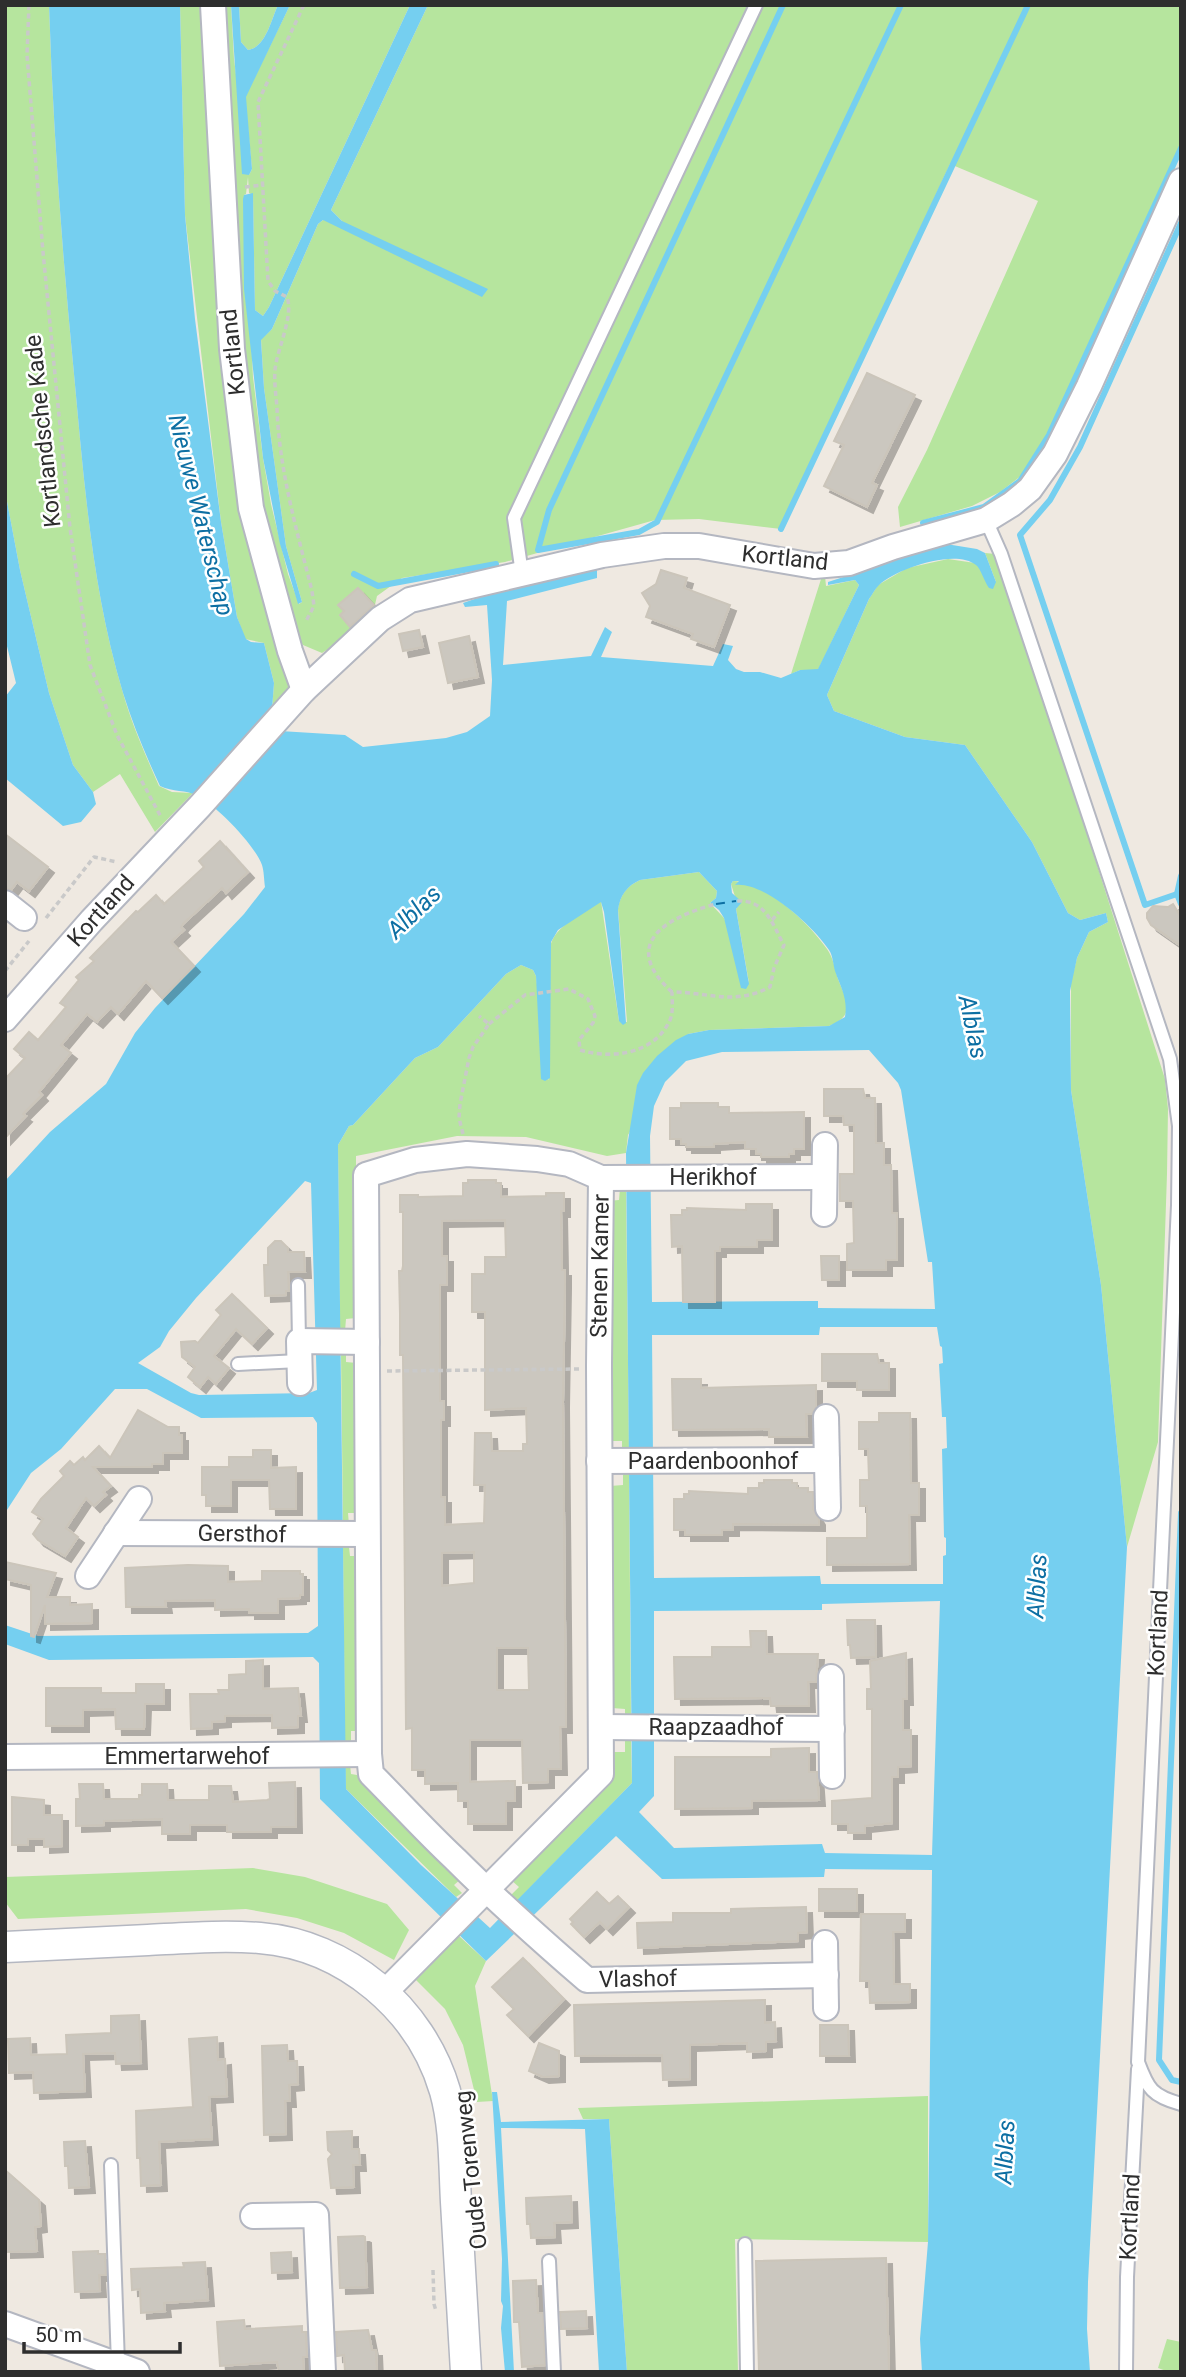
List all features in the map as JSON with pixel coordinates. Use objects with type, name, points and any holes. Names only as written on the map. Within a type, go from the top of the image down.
[{"type":"street","name":"Kortland","points":[[213,5],[232,349],[251,508],[290,650],[304,690]]},
{"type":"street","name":"Kortland","points":[[5,1019],[139,868],[200,806],[304,690],[380,619],[410,600],[602,555],[664,546],[699,546],[814,566],[849,563],[892,547],[986,520],[1012,504],[1030,489],[1055,454],[1089,386],[1181,181]]},
{"type":"street","points":[[824,1214],[825,1145]]},
{"type":"street","name":"Stenen Kamer","points":[[384,1993],[440,1937],[488,1898],[601,1773],[612,1727],[611,1461],[599,1369],[601,1178],[558,1162],[467,1154],[415,1160],[366,1175],[361,1342],[368,1372],[359,1534],[360,1755],[372,1774],[455,1859],[488,1898]]},
{"type":"street","name":"Herikhof","points":[[601,1178],[824,1177]]},
{"type":"street","points":[[302,1357],[361,1342]]},
{"type":"street","name":"Paardenboonhof","points":[[826,1417],[828,1508]]},
{"type":"street","name":"Paardenboonhof","points":[[611,1461],[827,1460]]},
{"type":"street","points":[[88,1576],[139,1499]]},
{"type":"street","name":"Gersthof","points":[[116,1533],[359,1534]]},
{"type":"street","points":[[831,1677],[832,1776]]},
{"type":"street","name":"Raapzaadhof","points":[[612,1727],[832,1728]]},
{"type":"street","name":"Emmertarwehof","points":[[5,1757],[360,1755]]},
{"type":"street","name":"Vlashof","points":[[488,1898],[530,1930],[587,1980],[826,1975]]},
{"type":"street","name":"Oude Torenweg","points":[[5,1947],[216,1936],[261,1938],[308,1948],[342,1963],[384,1993],[402,2011],[416,2031],[444,2091],[453,2141],[466,2372]]},
{"type":"street","points":[[825,1944],[827,2008]]},
{"type":"street","points":[[253,2216],[316,2215],[323,2372]]},
{"type":"street","points":[[5,2324],[127,2368]]},
{"type":"lane","points":[[522,574],[514,518],[756,5]]},
{"type":"lane","name":"Kortland","points":[[986,520],[1000,554],[1170,1059],[1179,1126],[1178,1205],[1127,2277],[1126,2372]]},
{"type":"lane","points":[[238,1364],[302,1357],[298,1285]]},
{"type":"lane","points":[[1138,2062],[1148,2088],[1163,2099],[1181,2104]]},
{"type":"lane","points":[[111,2165],[127,2368]]},
{"type":"lane","points":[[745,2244],[747,2372]]},
{"type":"lane","points":[[549,2261],[554,2372]]},
{"type":"path","name":"Kortlandsche Kade","points":[[29,5],[27,55],[43,253],[70,528],[90,665],[117,735],[161,818],[173,834]]},
{"type":"path","points":[[290,650],[314,606],[279,443],[275,370],[290,305],[287,298],[275,291],[268,281],[258,102],[304,5]]},
{"type":"path","points":[[5,971],[26,920],[93,857],[139,868]]},
{"type":"path","points":[[716,904],[690,912],[667,924],[649,943],[647,958],[672,992],[704,996],[741,996],[754,995],[770,987],[774,968],[784,945],[774,930],[772,920],[761,906],[736,901]]},
{"type":"path","points":[[772,920],[779,912]]},
{"type":"path","points":[[467,1154],[459,1118],[473,1047],[489,1024],[520,997],[569,989],[588,999],[593,1007],[593,1023],[578,1045],[580,1050],[598,1056],[628,1052],[651,1043],[669,1024],[673,1007],[672,992]]},
{"type":"path","points":[[479,1016],[489,1024]]},
{"type":"path","points":[[368,1372],[599,1369]]},
{"type":"path","points":[[432,2263],[434,2304],[438,2316]]},
{"type":"green space","points":[[5,5],[49,5],[58,190],[82,454],[97,575],[112,654],[131,717],[159,786],[172,792],[193,793],[155,832],[120,774],[93,792],[73,765],[49,693],[20,570],[5,491]]},
{"type":"green space","points":[[180,5],[204,5],[229,431],[272,636],[291,692],[272,710],[274,683],[264,643],[245,639],[237,617],[221,522],[185,215]]},
{"type":"green space","points":[[220,5],[231,5],[234,59],[249,175],[252,169],[245,97],[290,5],[410,5],[263,316],[255,310],[253,195],[249,193],[248,177],[244,195],[253,377],[263,458],[288,574],[299,604],[302,602],[286,546],[264,388],[261,339],[272,329],[318,224],[323,220],[342,221],[331,210],[428,5],[1181,5],[1181,143],[1076,382],[1043,449],[1021,476],[1000,492],[972,506],[900,527],[898,507],[927,450],[1038,201],[950,164],[781,529],[699,519],[655,520],[505,562],[402,578],[377,596],[374,609],[322,653],[303,645],[288,625],[250,448]]},
{"type":"green space","points":[[239,5],[278,5],[264,38],[248,50],[241,42]]},
{"type":"green space","points":[[985,553],[996,554],[1008,585],[1165,1079],[1168,1109],[1167,1174],[1158,1442],[1127,1547],[1101,1285],[1071,1090],[1071,982],[1077,958],[1089,932],[1108,922],[1106,913],[1080,920],[1068,913],[1032,842],[965,745],[905,737],[834,711],[827,695],[869,599],[878,585],[907,568],[948,559],[975,563],[996,582]]},
{"type":"green space","points":[[822,576],[825,576],[826,586],[855,580],[859,585],[818,670],[800,670],[791,674]]},
{"type":"green space","points":[[699,872],[717,891],[716,898],[710,903],[724,918],[749,983],[736,909],[738,906],[731,884],[733,881],[746,883],[773,896],[819,938],[831,956],[846,1001],[843,1017],[829,1026],[709,1030],[688,1034],[628,1135],[626,1153],[607,1156],[526,1137],[457,1136],[356,1156],[356,1318],[346,1319],[345,1331],[340,1333],[338,1145],[349,1126],[353,1125],[415,1058],[438,1047],[506,974],[521,965],[533,970],[536,976],[548,1080],[550,948],[557,933],[601,901],[619,1021],[627,1022],[618,909],[620,899],[631,885],[640,880]]},
{"type":"green space","points":[[626,1187],[629,1451],[622,1450],[622,1441],[610,1441],[607,1201],[619,1200],[620,1188]]},
{"type":"green space","points":[[341,1353],[346,1353],[346,1362],[357,1363],[359,1513],[348,1513],[349,1525],[343,1525]]},
{"type":"green space","points":[[629,1471],[631,1719],[625,1718],[625,1709],[612,1708],[610,1486],[623,1485],[623,1472]]},
{"type":"green space","points":[[343,1547],[349,1547],[350,1556],[358,1556],[361,1731],[351,1731],[351,1744],[345,1743]]},
{"type":"green space","points":[[631,1738],[632,1783],[516,1902],[510,1896],[519,1887],[511,1880],[611,1752],[625,1752],[625,1739]]},
{"type":"green space","points":[[345,1764],[350,1764],[351,1774],[357,1775],[462,1878],[454,1885],[462,1893],[456,1897],[346,1789]]},
{"type":"green space","points":[[253,1868],[305,1877],[387,1904],[409,1930],[394,1960],[344,1933],[297,1918],[246,1909],[18,1919],[5,1902],[5,1877]]},
{"type":"green space","points":[[459,1936],[486,1961],[475,1986],[493,2101],[477,2102],[463,2045],[445,2009],[416,1980]]},
{"type":"green space","points":[[928,2096],[928,2242],[735,2239],[738,2372],[627,2372],[609,2119],[583,2119],[578,2108]]},
{"type":"green space","points":[[1167,2339],[1181,2342],[1181,2372],[1158,2368]]},
{"type":"water","points":[[49,5],[180,5],[185,215],[195,319],[221,522],[237,617],[246,639],[264,643],[274,683],[272,710],[280,731],[345,735],[363,747],[446,738],[467,732],[490,716],[492,680],[487,605],[465,607],[463,603],[495,592],[597,568],[597,578],[507,601],[503,665],[591,656],[605,627],[612,632],[601,657],[713,666],[723,644],[733,646],[728,660],[736,669],[781,678],[800,670],[818,669],[859,585],[855,580],[828,585],[828,582],[946,544],[985,553],[996,582],[993,589],[989,588],[976,565],[967,560],[954,559],[912,567],[879,585],[869,599],[827,695],[834,711],[905,737],[965,745],[1032,842],[1068,913],[1080,920],[1106,913],[1108,922],[1089,932],[1077,958],[1070,991],[1071,1090],[1101,1285],[1127,1547],[1088,2282],[1090,2372],[922,2372],[920,2339],[928,2242],[932,1870],[825,1869],[824,1877],[662,1879],[616,1836],[486,1961],[320,1799],[319,1663],[313,1657],[49,1660],[5,1644],[5,1625],[38,1636],[308,1633],[318,1626],[317,1423],[313,1417],[201,1418],[147,1389],[115,1389],[61,1449],[31,1473],[5,1513],[5,1181],[50,1132],[106,1084],[135,1033],[155,1008],[244,914],[265,887],[263,867],[258,857],[243,836],[223,816],[196,795],[160,786],[131,717],[112,654],[91,535],[82,454],[62,236]],"holes":[[[699,872],[717,891],[716,898],[710,903],[724,918],[741,988],[746,989],[749,984],[736,909],[742,902],[732,893],[731,884],[733,881],[739,881],[735,885],[760,890],[774,898],[800,918],[829,950],[842,988],[846,1011],[845,1017],[829,1026],[709,1030],[688,1034],[657,1056],[637,1085],[626,1153],[632,1783],[490,1928],[421,1865],[346,1789],[338,1145],[349,1126],[353,1125],[415,1058],[438,1047],[506,974],[521,965],[533,970],[536,976],[541,1079],[545,1081],[550,1078],[551,942],[558,930],[601,902],[619,1021],[623,1025],[626,1023],[618,910],[625,892],[640,880]],[[869,1050],[898,1083],[928,1262],[932,1262],[935,1309],[818,1308],[818,1301],[652,1302],[650,1136],[654,1106],[665,1082],[686,1061],[722,1052]],[[305,1181],[311,1183],[317,1390],[309,1393],[199,1395],[138,1363],[160,1347],[169,1331],[196,1298]],[[820,1327],[937,1327],[942,1347],[943,1363],[939,1364],[947,1448],[942,1449],[946,1538],[943,1584],[821,1584],[820,1576],[654,1578],[652,1335],[819,1335]],[[940,1601],[932,1855],[825,1853],[822,1844],[674,1848],[639,1812],[654,1796],[654,1611],[822,1610],[822,1604]]]},
{"type":"water","points":[[231,5],[239,5],[241,42],[248,50],[264,38],[278,5],[290,5],[246,97],[252,169],[249,175],[242,174]]},
{"type":"water","points":[[410,5],[428,5],[331,210],[342,221],[488,289],[482,297],[323,220],[318,224],[272,329],[261,340],[264,388],[286,546],[302,602],[298,604],[280,544],[263,458],[244,289],[243,199],[244,195],[253,193],[255,310],[263,316]]},
{"type":"water","points":[[5,491],[20,570],[49,693],[73,765],[93,792],[96,804],[81,822],[63,826],[5,778],[5,697],[16,683],[5,638]]},
{"type":"water","points":[[492,2092],[497,2092],[501,2122],[609,2119],[627,2372],[599,2372],[585,2129],[501,2128],[514,2372],[505,2372],[501,2328],[502,2259]]},
{"type":"building","points":[[867,373],[915,395],[872,483],[877,485],[867,507],[824,486],[844,445],[834,441]]},
{"type":"building","points":[[661,570],[687,578],[684,588],[730,605],[714,647],[691,639],[693,634],[646,617],[650,606],[642,593],[656,584]]},
{"type":"building","points":[[358,588],[374,605],[350,627],[340,615],[344,611],[338,605]]},
{"type":"building","points":[[419,630],[423,647],[403,651],[399,634]]},
{"type":"building","points":[[469,636],[478,677],[448,683],[439,643]]},
{"type":"building","points":[[5,834],[48,867],[29,891],[17,882],[11,890],[5,888]]},
{"type":"building","points":[[220,841],[248,872],[226,893],[222,888],[183,924],[181,927],[184,930],[171,942],[194,966],[162,998],[146,981],[118,1014],[111,1007],[97,1022],[87,1014],[61,1045],[71,1053],[39,1092],[42,1095],[23,1114],[26,1116],[5,1138],[5,1079],[25,1058],[14,1049],[29,1032],[38,1040],[66,1007],[60,1003],[79,980],[76,977],[94,961],[90,958],[136,911],[156,895],[164,904],[204,867],[199,861]]},
{"type":"building","points":[[1173,904],[1181,917],[1181,946],[1151,925],[1147,918],[1147,913],[1153,906],[1168,907]]},
{"type":"building","points":[[824,1089],[863,1089],[865,1098],[875,1098],[876,1143],[884,1143],[884,1165],[891,1165],[892,1213],[897,1213],[897,1260],[886,1260],[886,1270],[847,1270],[847,1244],[854,1243],[853,1201],[840,1201],[840,1174],[854,1174],[854,1125],[844,1125],[843,1116],[824,1116]]},
{"type":"building","points":[[681,1103],[718,1103],[718,1107],[729,1107],[729,1113],[804,1112],[804,1149],[794,1149],[794,1154],[789,1154],[789,1157],[761,1157],[761,1154],[756,1154],[756,1149],[745,1149],[745,1142],[714,1144],[714,1147],[686,1147],[686,1144],[681,1144],[681,1139],[670,1139],[670,1108],[681,1108]]},
{"type":"building","points":[[468,1180],[496,1180],[496,1183],[501,1183],[501,1197],[564,1193],[564,1211],[561,1211],[562,1270],[565,1270],[563,1402],[566,1727],[560,1727],[561,1769],[548,1769],[548,1782],[523,1783],[522,1740],[470,1740],[470,1782],[515,1781],[515,1801],[506,1801],[506,1824],[468,1824],[468,1801],[458,1801],[458,1783],[425,1784],[425,1770],[412,1770],[412,1728],[406,1729],[403,1355],[400,1355],[399,1271],[402,1271],[403,1266],[403,1212],[400,1212],[400,1195],[463,1196],[463,1183],[468,1183]],"holes":[[[505,1220],[506,1257],[485,1257],[485,1274],[472,1274],[472,1312],[485,1312],[485,1410],[526,1408],[527,1444],[523,1444],[523,1451],[492,1451],[491,1433],[475,1433],[474,1485],[485,1485],[484,1523],[445,1525],[445,1497],[441,1497],[441,1420],[444,1420],[444,1401],[440,1401],[440,1285],[447,1285],[447,1256],[442,1256],[442,1221]],[[474,1552],[474,1583],[442,1586],[442,1553]],[[497,1648],[528,1648],[529,1690],[497,1690]]]},
{"type":"building","points":[[746,1204],[772,1204],[772,1240],[757,1240],[757,1247],[720,1247],[720,1251],[715,1251],[715,1302],[683,1302],[682,1246],[672,1247],[671,1215],[682,1215],[682,1210],[687,1208],[746,1210]]},
{"type":"building","points":[[275,1241],[281,1241],[288,1248],[288,1252],[304,1252],[305,1272],[288,1272],[289,1291],[286,1291],[286,1295],[265,1296],[264,1265],[268,1265],[268,1248]]},
{"type":"building","points":[[821,1256],[839,1256],[839,1280],[822,1280]]},
{"type":"building","points":[[232,1294],[267,1328],[252,1344],[236,1329],[214,1356],[229,1368],[216,1384],[208,1377],[200,1387],[188,1377],[195,1367],[182,1357],[181,1342],[198,1343],[221,1315],[216,1310]]},
{"type":"building","points":[[822,1354],[877,1354],[879,1363],[889,1363],[889,1390],[857,1390],[857,1381],[822,1381]]},
{"type":"building","points":[[672,1379],[701,1379],[701,1388],[816,1385],[816,1407],[812,1414],[806,1414],[807,1437],[769,1437],[769,1429],[673,1430]]},
{"type":"building","points":[[138,1410],[168,1427],[179,1427],[182,1453],[163,1453],[163,1464],[152,1464],[152,1467],[93,1467],[111,1486],[103,1492],[106,1495],[94,1506],[86,1498],[66,1528],[78,1537],[65,1556],[38,1540],[33,1534],[43,1519],[32,1512],[64,1476],[60,1471],[70,1461],[74,1465],[83,1457],[85,1460],[99,1446],[110,1458]]},
{"type":"building","points":[[879,1413],[910,1413],[911,1483],[919,1483],[919,1515],[909,1515],[910,1564],[827,1565],[827,1538],[867,1538],[867,1506],[860,1506],[860,1480],[869,1480],[868,1449],[859,1449],[859,1422],[879,1422]]},
{"type":"building","points":[[253,1450],[271,1450],[271,1468],[296,1467],[296,1509],[270,1509],[269,1480],[231,1480],[231,1506],[206,1506],[206,1495],[202,1495],[202,1467],[229,1467],[229,1457],[253,1457]]},
{"type":"building","points":[[764,1480],[792,1480],[792,1483],[797,1483],[797,1488],[808,1488],[808,1492],[813,1492],[813,1509],[819,1519],[819,1525],[733,1524],[733,1530],[722,1530],[722,1535],[685,1535],[685,1530],[674,1530],[674,1499],[684,1499],[684,1494],[689,1494],[689,1491],[748,1494],[748,1488],[759,1488],[759,1483],[764,1483]]},
{"type":"building","points":[[5,1562],[56,1573],[47,1597],[70,1597],[70,1605],[92,1604],[92,1623],[45,1624],[45,1605],[34,1637],[31,1636],[31,1585],[5,1579]]},
{"type":"building","points":[[228,1566],[228,1582],[262,1581],[262,1571],[300,1571],[300,1574],[303,1574],[303,1595],[300,1595],[300,1598],[278,1599],[278,1613],[249,1613],[249,1609],[215,1610],[215,1600],[165,1601],[166,1607],[126,1607],[125,1568]]},
{"type":"building","points":[[847,1620],[875,1620],[876,1657],[851,1658]]},
{"type":"building","points":[[750,1631],[766,1631],[767,1654],[818,1654],[816,1682],[808,1682],[809,1706],[771,1706],[770,1698],[675,1699],[674,1657],[712,1657],[712,1647],[751,1647]]},
{"type":"building","points":[[906,1653],[907,1699],[903,1699],[903,1730],[911,1730],[911,1766],[898,1767],[898,1777],[892,1777],[892,1823],[865,1826],[865,1833],[848,1833],[848,1824],[832,1824],[832,1801],[872,1798],[872,1709],[867,1709],[867,1689],[871,1689],[870,1661]]},
{"type":"building","points":[[263,1660],[263,1689],[298,1688],[301,1716],[298,1716],[298,1727],[272,1728],[272,1715],[225,1716],[225,1721],[212,1722],[212,1728],[191,1729],[190,1694],[219,1694],[218,1690],[229,1690],[229,1675],[246,1674],[246,1661]]},
{"type":"building","points":[[136,1684],[164,1684],[164,1704],[145,1704],[144,1729],[116,1729],[115,1709],[83,1710],[83,1726],[46,1726],[46,1688],[101,1688],[101,1693],[136,1693]]},
{"type":"building","points":[[809,1748],[809,1772],[817,1772],[819,1800],[752,1801],[752,1808],[675,1809],[675,1757],[771,1757],[771,1749]]},
{"type":"building","points":[[295,1782],[296,1827],[271,1827],[271,1832],[227,1832],[227,1825],[190,1825],[190,1834],[162,1834],[162,1819],[104,1821],[104,1825],[76,1826],[79,1784],[103,1784],[104,1799],[139,1799],[139,1795],[142,1795],[142,1784],[167,1784],[168,1800],[209,1800],[209,1786],[231,1786],[233,1802],[267,1800],[270,1799],[269,1783]]},
{"type":"building","points":[[12,1797],[44,1800],[44,1815],[62,1815],[62,1846],[44,1847],[44,1839],[28,1839],[28,1845],[12,1845]]},
{"type":"building","points":[[819,1889],[857,1889],[857,1911],[819,1911]]},
{"type":"building","points":[[597,1892],[609,1904],[618,1896],[629,1907],[607,1929],[600,1922],[584,1937],[571,1924],[573,1922],[570,1919]]},
{"type":"building","points":[[806,1907],[807,1932],[798,1933],[798,1941],[638,1948],[637,1923],[673,1922],[673,1913],[731,1913],[731,1909]]},
{"type":"building","points":[[861,1914],[905,1914],[905,1932],[893,1932],[894,1984],[910,1984],[910,2002],[870,2003],[869,1981],[860,1981]]},
{"type":"building","points":[[523,1958],[564,1999],[528,2036],[507,2015],[514,2009],[492,1987]]},
{"type":"building","points":[[765,2000],[765,2023],[775,2022],[776,2041],[766,2042],[766,2051],[747,2052],[747,2043],[690,2045],[690,2079],[663,2080],[662,2055],[575,2056],[574,2005]]},
{"type":"building","points":[[139,2015],[141,2063],[116,2064],[115,2053],[83,2054],[85,2091],[34,2093],[33,2072],[9,2073],[8,2039],[30,2038],[31,2055],[67,2054],[66,2035],[111,2033],[111,2016]]},
{"type":"building","points":[[820,2025],[848,2025],[849,2056],[820,2056]]},
{"type":"building","points":[[217,2037],[218,2060],[225,2059],[227,2096],[209,2097],[212,2139],[159,2142],[161,2185],[141,2186],[140,2158],[137,2158],[136,2111],[193,2107],[189,2039]]},
{"type":"building","points":[[539,2043],[559,2051],[559,2076],[543,2077],[529,2071]]},
{"type":"building","points":[[287,2045],[288,2061],[297,2061],[298,2084],[289,2085],[290,2101],[285,2101],[286,2134],[264,2135],[262,2046]]},
{"type":"building","points":[[352,2131],[352,2149],[359,2149],[360,2165],[353,2165],[354,2187],[331,2188],[328,2159],[332,2154],[328,2150],[327,2132]]},
{"type":"building","points":[[85,2141],[89,2187],[69,2188],[64,2142]]},
{"type":"building","points":[[5,2170],[39,2200],[41,2226],[35,2227],[37,2251],[5,2252]]},
{"type":"building","points":[[571,2196],[572,2222],[554,2223],[555,2237],[531,2238],[530,2224],[527,2224],[526,2198]]},
{"type":"building","points":[[363,2236],[367,2287],[340,2288],[338,2237]]},
{"type":"building","points":[[98,2251],[98,2254],[105,2254],[106,2275],[99,2275],[100,2291],[75,2292],[73,2252]]},
{"type":"building","points":[[291,2252],[292,2272],[272,2273],[271,2253]]},
{"type":"building","points":[[886,2258],[889,2372],[759,2372],[756,2261]]},
{"type":"building","points":[[205,2262],[208,2300],[164,2303],[165,2311],[141,2313],[140,2289],[132,2290],[131,2269],[184,2267],[183,2263]]},
{"type":"building","points":[[536,2280],[538,2313],[543,2313],[545,2365],[522,2367],[519,2322],[514,2322],[513,2281]]},
{"type":"building","points":[[586,2311],[587,2328],[561,2329],[560,2312]]},
{"type":"building","points":[[244,2320],[245,2329],[302,2326],[302,2332],[306,2332],[307,2357],[303,2357],[304,2372],[279,2372],[277,2362],[220,2366],[217,2322]]},
{"type":"building","points":[[368,2330],[372,2350],[376,2350],[377,2372],[345,2372],[344,2355],[337,2356],[336,2332]]},
{"type":"waterway","points":[[783,5],[549,510],[538,550],[639,532],[657,522],[901,5]]},
{"type":"waterway","points":[[781,529],[1028,5]]},
{"type":"waterway","points":[[923,523],[984,507],[1020,481],[1049,435],[1181,148]]},
{"type":"waterway","points":[[1177,894],[1145,905],[1020,535],[1050,500],[1080,447],[1181,223]]},
{"type":"waterway","points":[[354,574],[378,586],[496,564]]},
{"type":"waterway","points":[[1181,876],[1177,894],[1181,904]]},
{"type":"waterway","points":[[1181,1513],[1159,2060],[1172,2080],[1181,2082]]},
{"type":"ferry route","points":[[716,904],[736,901]]},
{"type":"water label","name":"Nieuwe Waterschap","points":[[201,515]]},
{"type":"water label","name":"Alblas","points":[[414,912]]},
{"type":"water label","name":"Alblas","points":[[973,1027]]},
{"type":"water label","name":"Alblas","points":[[1037,1586]]},
{"type":"water label","name":"Alblas","points":[[1005,2152]]}]
